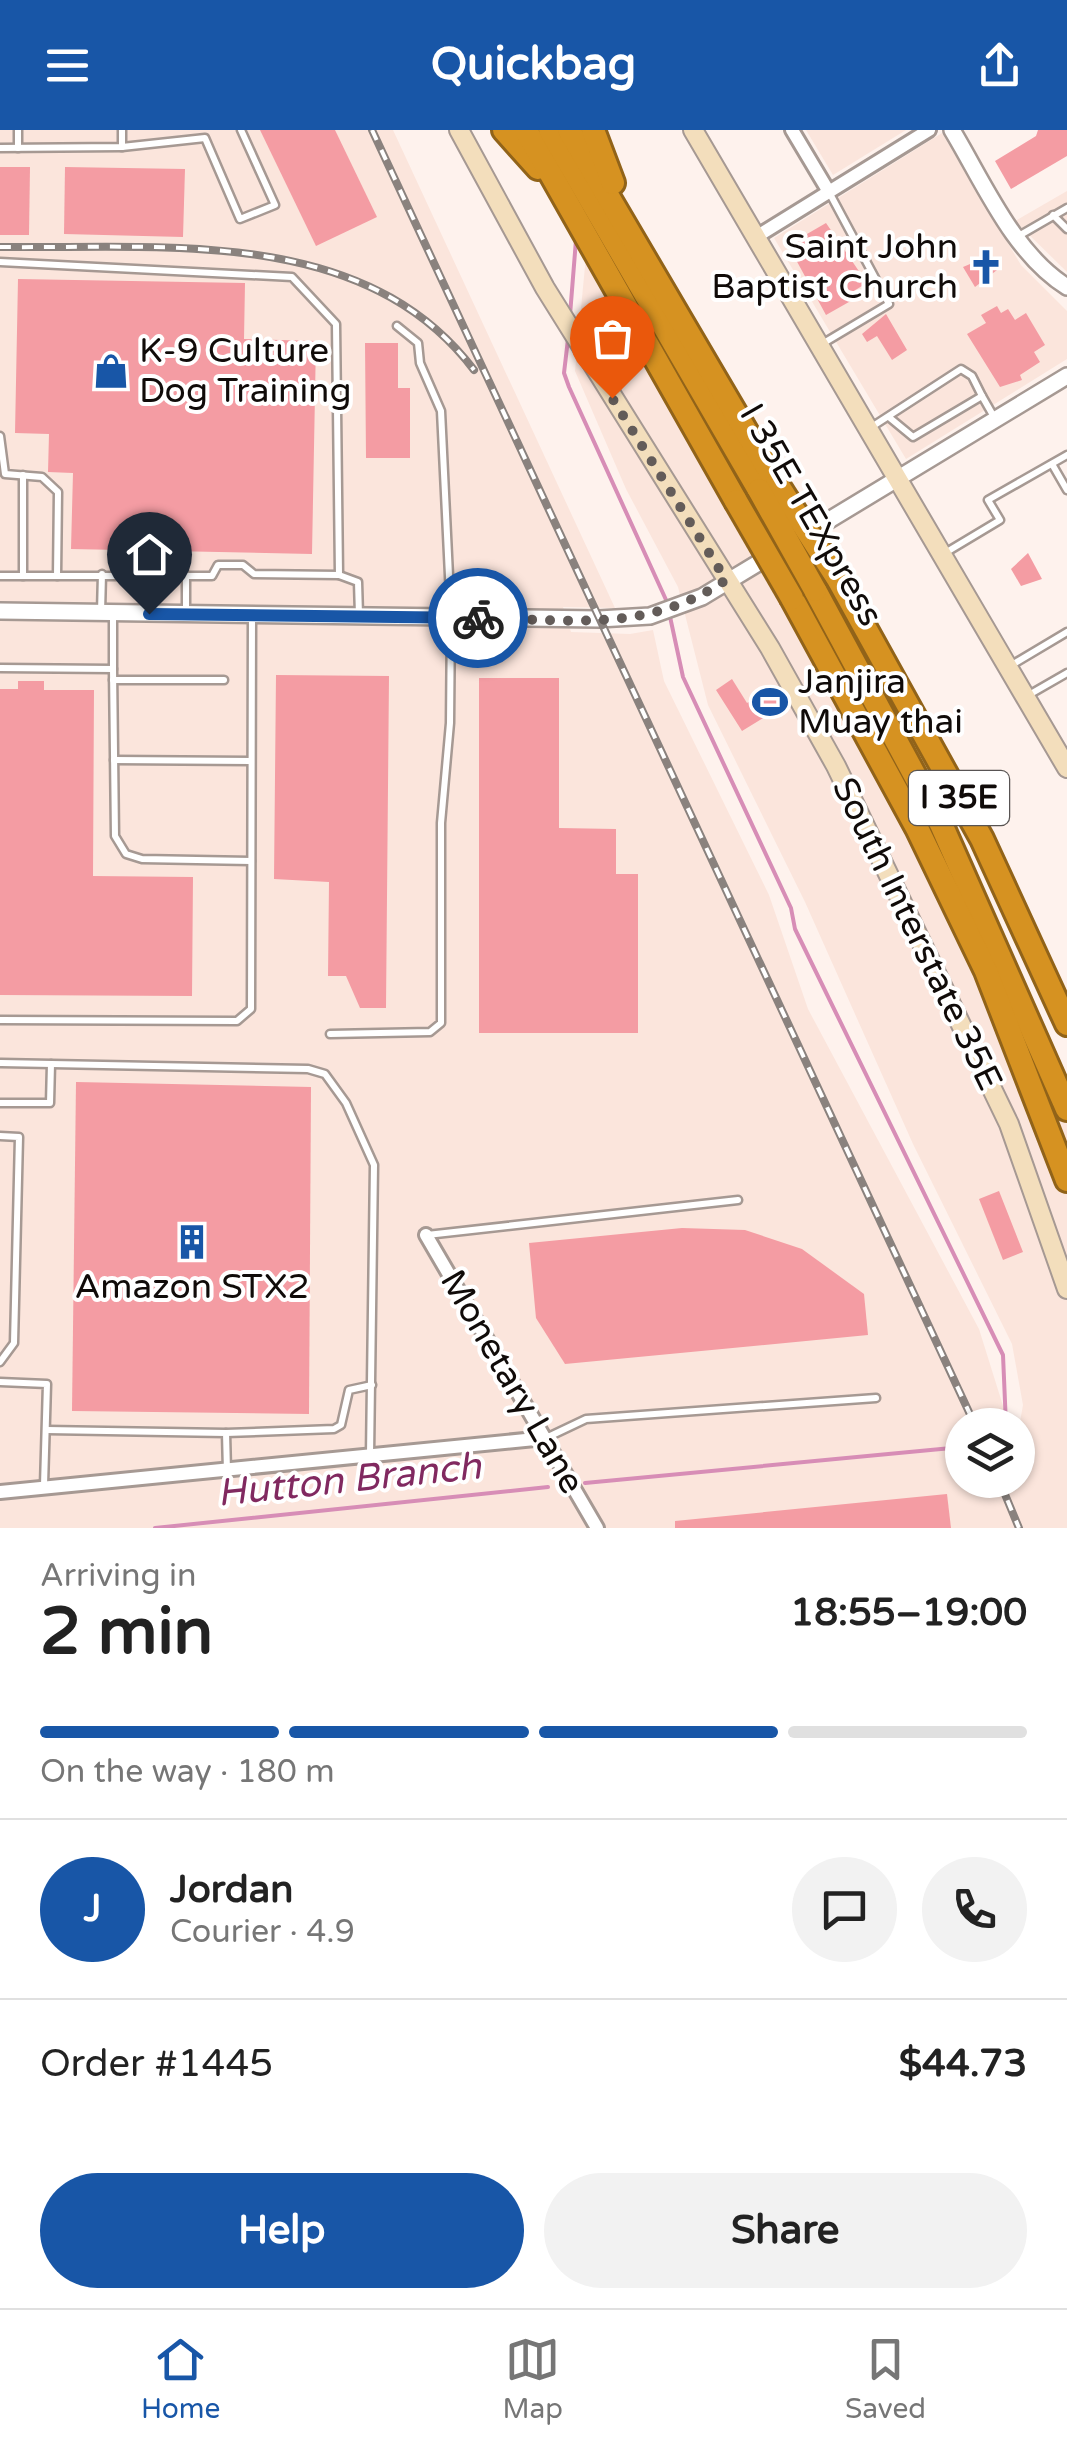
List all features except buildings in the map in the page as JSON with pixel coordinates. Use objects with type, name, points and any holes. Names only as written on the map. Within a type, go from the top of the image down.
[{"type":"highway","points":[[504,130],[566,199]]},
{"type":"highway","name":"I 35E","points":[[526,130],[792,598],[916,828],[986,970],[1067,1180]]},
{"type":"highway","points":[[593,130],[636,241]]},
{"type":"highway","name":"I 35E","points":[[557,131],[599,180],[636,241],[768,487],[838,579],[982,838],[1067,1024]]},
{"type":"highway","name":"I 35E TEXpress","points":[[557,131],[596,209],[768,487],[815,590],[941,824],[1067,1109]]},
{"type":"main road","name":"South Interstate 35E","points":[[459,130],[545,288],[836,766],[1009,1124],[1067,1289]]},
{"type":"main road","points":[[694,130],[1067,768]]},
{"type":"street","points":[[792,130],[829,192]]},
{"type":"street","points":[[756,237],[929,130]]},
{"type":"street","points":[[952,130],[1016,237],[1067,294]]},
{"type":"street","points":[[0,611],[650,616],[687,605],[899,482],[1067,376]]},
{"type":"street","name":"Monetary Lane","points":[[426,1235],[597,1528]]},
{"type":"street","points":[[0,1492],[545,1438]]},
{"type":"lane","points":[[18,130],[18,148]]},
{"type":"lane","points":[[122,130],[122,147]]},
{"type":"lane","points":[[0,148],[122,147],[203,134],[240,219],[275,205],[241,130]]},
{"type":"lane","points":[[821,344],[889,304],[829,192]]},
{"type":"lane","points":[[1016,237],[1067,208]]},
{"type":"lane","points":[[1053,216],[1067,229]]},
{"type":"lane","points":[[0,262],[292,277],[336,324],[339,576]]},
{"type":"lane","points":[[330,1034],[430,1032],[440,1023],[441,823],[450,723],[442,411],[420,363],[418,342],[397,326]]},
{"type":"lane","points":[[869,428],[961,369],[972,376],[997,422]]},
{"type":"lane","points":[[890,418],[913,437],[982,396]]},
{"type":"lane","points":[[0,436],[2,475],[42,477],[58,492],[58,576]]},
{"type":"lane","points":[[944,554],[1000,520],[988,500],[1067,455]]},
{"type":"lane","points":[[1052,464],[1067,490]]},
{"type":"lane","points":[[23,475],[23,576]]},
{"type":"lane","points":[[0,576],[212,576],[218,566],[243,565],[254,574],[339,576],[358,582],[359,616]]},
{"type":"lane","points":[[102,574],[113,670],[115,836],[126,854],[142,859],[251,861]]},
{"type":"lane","points":[[186,575],[186,614]]},
{"type":"lane","points":[[0,1020],[237,1021],[251,1009],[252,615]]},
{"type":"lane","points":[[1008,666],[1067,632]]},
{"type":"lane","points":[[0,668],[113,670]]},
{"type":"lane","points":[[1026,696],[1067,673]]},
{"type":"lane","points":[[113,680],[224,680]]},
{"type":"lane","points":[[114,760],[252,761]]},
{"type":"lane","points":[[0,1076],[0,1063],[308,1069],[325,1074],[346,1103],[374,1165],[370,1456]]},
{"type":"lane","points":[[0,1103],[50,1104],[51,1064]]},
{"type":"lane","points":[[0,1136],[19,1136],[14,1343],[0,1362]]},
{"type":"lane","points":[[426,1235],[738,1200]]},
{"type":"lane","points":[[0,1382],[47,1384],[44,1488]]},
{"type":"lane","points":[[46,1430],[226,1433],[334,1429],[340,1424],[349,1390],[372,1385]]},
{"type":"lane","points":[[545,1438],[586,1419],[876,1398]]},
{"type":"lane","points":[[226,1433],[226,1471]]},
{"type":"lane","points":[[0,1484],[0,1492]]},
{"type":"shaded area","points":[[0,130],[393,130],[615,608],[563,607],[571,632],[630,634],[653,630],[664,681],[769,895],[808,1009],[979,1329],[1004,1408],[945,1408],[945,1498],[1035,1498],[1035,1408],[1022,1408],[1012,1344],[913,1144],[805,902],[708,705],[678,587],[626,489],[575,371],[588,235],[974,904],[1067,1089],[1067,1528],[0,1528]]},
{"type":"shaded area","points":[[806,130],[906,130],[833,175]]},
{"type":"shaded area","points":[[942,133],[1021,265],[1067,311],[1067,359],[906,459],[774,238]]},
{"type":"shaded area","points":[[1067,191],[1067,272],[1015,221]]},
{"type":"waterway","points":[[570,315],[576,240]]},
{"type":"waterway","points":[[568,339],[564,373],[569,387],[667,602]]},
{"type":"waterway","points":[[669,612],[683,677],[791,908],[795,929],[1003,1355],[1005,1408]]},
{"type":"waterway","points":[[585,1483],[945,1449]]},
{"type":"waterway","name":"Hutton Branch","points":[[155,1528],[548,1487]]},
{"type":"railway","points":[[372,130],[967,1408]]},
{"type":"railway","points":[[0,247],[193,249],[257,255],[319,268],[376,290],[429,323],[474,370]]},
{"type":"railway","points":[[1006,1498],[1019,1528]]},
{"type":"way so far","points":[[478,618],[598,620],[650,616],[687,605],[726,580],[612,398]]},
{"type":"place","name":"Saint John Baptist Church","points":[[986,267]]},
{"type":"place","name":"K-9 Culture Dog Training","points":[[111,371]]},
{"type":"place","name":"Janjira Muay thai","points":[[770,702]]},
{"type":"place","name":"Amazon STX2","points":[[192,1242]]},
{"type":"route","points":[[149,614],[478,618]]}]
